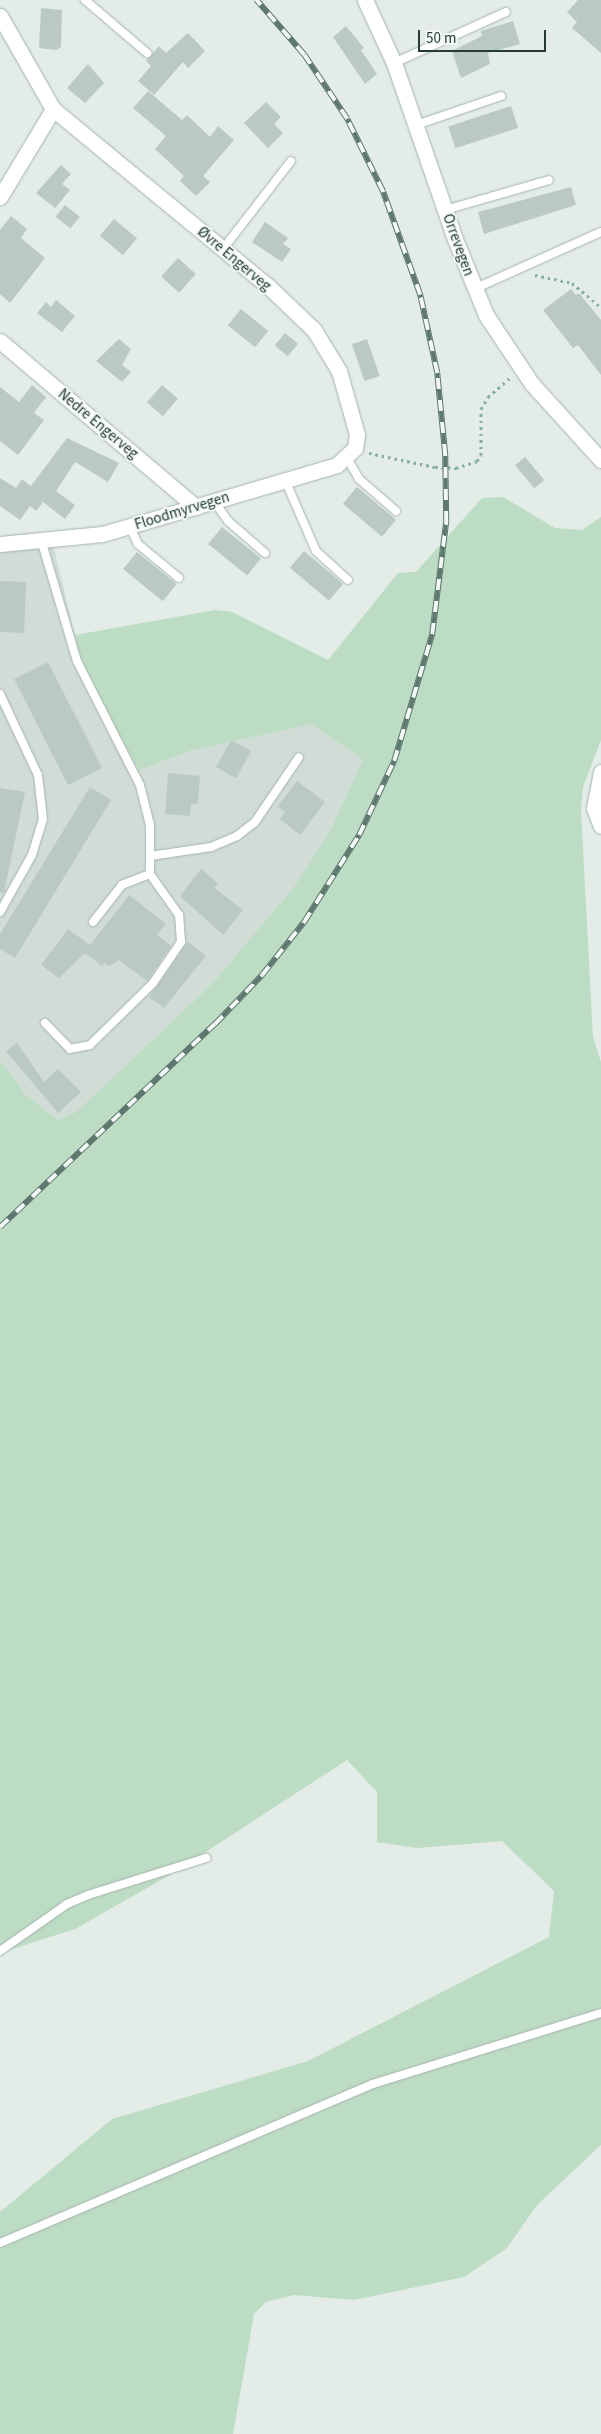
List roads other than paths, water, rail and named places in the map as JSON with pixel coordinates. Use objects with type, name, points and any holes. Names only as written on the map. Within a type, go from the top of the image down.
[{"type":"street","name":"Orrevegen","points":[[365,0],[394,63],[474,289],[521,369],[601,460]]},
{"type":"street","points":[[0,16],[53,109],[0,197]]},
{"type":"street","name":"Øvre Engerveg","points":[[53,109],[223,249],[293,310],[328,350],[347,395],[357,434],[351,453]]},
{"type":"street","name":"Nedre Engerveg","points":[[0,341],[196,507]]},
{"type":"street","name":"Floodmyrvegen","points":[[0,544],[42,543],[130,527],[286,480],[351,453]]},
{"type":"street","points":[[601,772],[594,794],[601,826]]},
{"type":"lane","points":[[84,0],[147,53]]},
{"type":"lane","points":[[394,63],[506,12]]},
{"type":"lane","points":[[416,125],[501,96]]},
{"type":"lane","points":[[223,249],[291,161]]},
{"type":"lane","points":[[445,210],[549,180]]},
{"type":"lane","points":[[474,289],[601,232]]},
{"type":"lane","points":[[351,453],[359,479],[396,511]]},
{"type":"lane","points":[[286,480],[316,551],[348,580]]},
{"type":"lane","points":[[214,502],[228,521],[265,553]]},
{"type":"lane","points":[[130,527],[138,544],[178,578]]},
{"type":"lane","points":[[42,543],[77,661],[140,785],[150,825],[150,874],[166,894],[182,927],[181,942],[153,983],[90,1045],[78,1050],[70,1050],[45,1023]]},
{"type":"lane","points":[[0,694],[38,775],[43,819],[32,855],[0,912]]},
{"type":"lane","points":[[150,856],[211,847],[237,836],[254,822],[299,757]]},
{"type":"lane","points":[[93,922],[122,885],[150,874]]},
{"type":"lane","points":[[0,1951],[68,1904],[88,1895],[206,1858]]},
{"type":"lane","points":[[0,2243],[373,2084],[601,2013]]},
{"type":"railway","points":[[0,1227],[215,1024],[262,975],[304,922],[359,835],[394,761],[432,634],[446,522],[445,455],[437,373],[420,295],[383,192],[347,119],[304,55],[256,0]]}]
